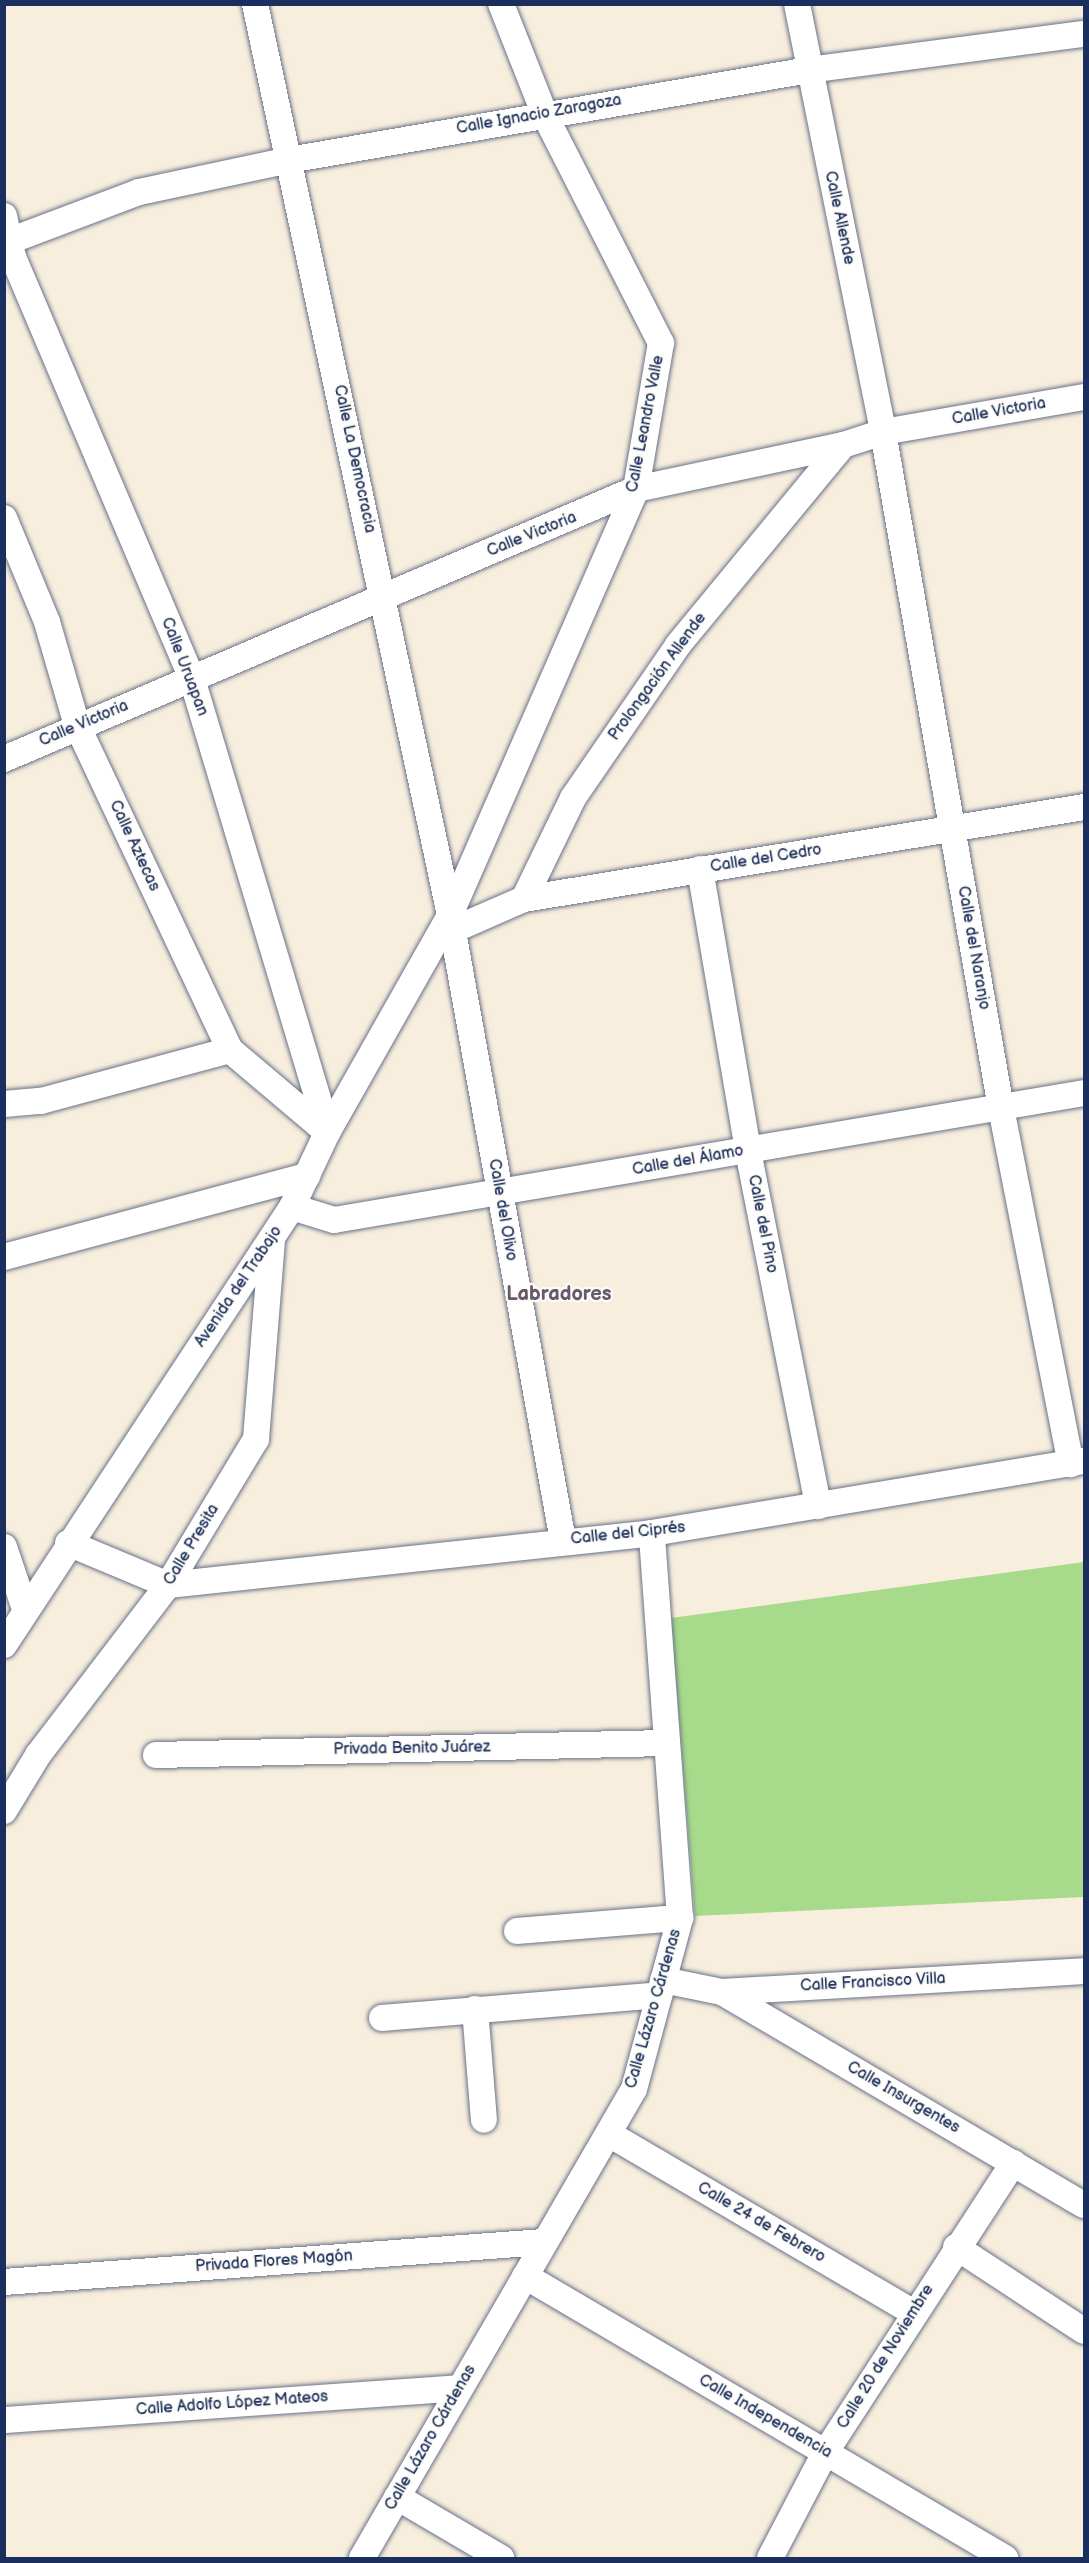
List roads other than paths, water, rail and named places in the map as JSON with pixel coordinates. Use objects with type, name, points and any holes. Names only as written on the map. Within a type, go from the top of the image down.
[{"type":"street","name":"Calle La Democracia","points":[[255,4],[384,596],[451,922]]},
{"type":"street","name":"Calle Leandro Valle","points":[[451,922],[636,489],[661,343],[544,113],[501,4]]},
{"type":"street","name":"Calle Allende","points":[[797,4],[883,432]]},
{"type":"street","name":"Calle Ignacio Zaragoza","points":[[7,242],[139,192],[289,160],[544,113],[809,70],[1084,34]]},
{"type":"street","name":"Calle Uruapan","points":[[4,216],[7,242],[13,257],[192,679],[328,1132]]},
{"type":"street","name":"Calle Victoria","points":[[4,759],[76,725],[192,679],[636,489],[843,445],[883,432],[1084,397]]},
{"type":"street","name":"Calle del Naranjo","points":[[883,432],[1001,1107],[1078,1462]]},
{"type":"street","name":"Prolongación Allende","points":[[524,899],[573,798],[678,645],[843,445]]},
{"type":"street","name":"Calle Aztecas","points":[[6,525],[47,622],[76,725],[230,1050],[328,1132]]},
{"type":"street","name":"Calle del Cedro","points":[[451,922],[524,899],[700,869],[953,831],[1084,807]]},
{"type":"street","name":"Calle del Pino","points":[[700,869],[748,1151],[818,1506]]},
{"type":"street","name":"Avenida del Trabajo","points":[[4,1645],[68,1543],[292,1207],[328,1132],[451,922]]},
{"type":"street","name":"Calle del Olivo","points":[[451,922],[498,1194],[563,1541]]},
{"type":"street","points":[[4,1104],[41,1101],[230,1050]]},
{"type":"street","name":"Calle del Álamo","points":[[292,1207],[334,1220],[1084,1093]]},
{"type":"street","points":[[4,1257],[307,1176]]},
{"type":"street","name":"Calle Presita","points":[[4,1811],[38,1755],[168,1585],[256,1439],[272,1237]]},
{"type":"street","name":"Calle del Ciprés","points":[[168,1585],[652,1533],[1078,1462]]},
{"type":"street","name":"Calle Lázaro Cárdenas","points":[[362,2559],[543,2242],[634,2089],[680,1918],[652,1533]]},
{"type":"street","points":[[68,1543],[168,1585]]},
{"type":"street","points":[[4,1547],[25,1609]]},
{"type":"street","name":"Privada Benito Juárez","points":[[156,1755],[667,1743]]},
{"type":"street","points":[[517,1931],[680,1918]]},
{"type":"street","name":"Calle Francisco Villa","points":[[382,2018],[661,1988],[722,1992],[1084,1971]]},
{"type":"street","name":"Calle Insurgentes","points":[[722,1992],[1013,2163],[1082,2196]]},
{"type":"street","points":[[475,2009],[484,2120]]},
{"type":"street","name":"Calle 24 de Febrero","points":[[609,2134],[914,2313]]},
{"type":"street","name":"Calle 20 de Noviembre","points":[[770,2559],[825,2453],[956,2247],[1013,2163]]},
{"type":"street","name":"Privada Flores Magón","points":[[4,2282],[543,2242]]},
{"type":"street","points":[[956,2247],[1084,2331]]},
{"type":"street","name":"Calle Independencia","points":[[525,2276],[1005,2559]]},
{"type":"street","name":"Calle Adolfo López Mateos","points":[[4,2420],[460,2388]]},
{"type":"street","points":[[398,2497],[501,2559]]},
{"type":"district","name":"Labradores","points":[[559,1294]]}]
